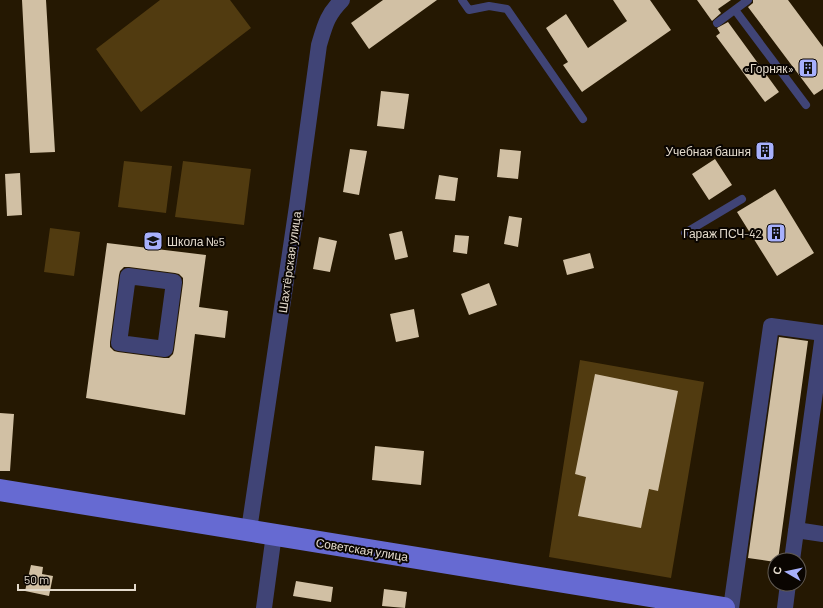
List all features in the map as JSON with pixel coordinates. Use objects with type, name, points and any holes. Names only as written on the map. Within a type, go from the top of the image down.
[{"type":"main road","name":"Советская улица","points":[[0,490],[712,607]]},
{"type":"street","name":"Шахтёрская улица","points":[[249,530],[297,206],[319,45],[326,22],[334,8],[342,0]]},
{"type":"street","points":[[128,276],[174,282],[165,349],[119,343],[128,276]]},
{"type":"street","points":[[731,608],[771,326],[823,334],[793,552]]},
{"type":"street","points":[[796,530],[823,534]]},
{"type":"street","points":[[264,608],[274,534]]},
{"type":"street","points":[[785,608],[787,592]]},
{"type":"lane","points":[[462,0],[469,10],[489,6],[507,9],[583,119]]},
{"type":"lane","points":[[717,23],[748,0]]},
{"type":"lane","points":[[735,10],[806,105]]},
{"type":"lane","points":[[685,233],[742,199]]},
{"type":"shaded area","points":[[160,0],[230,0],[251,28],[141,112],[96,49]]},
{"type":"shaded area","points":[[124,161],[172,166],[166,213],[118,207]]},
{"type":"shaded area","points":[[183,161],[251,169],[244,225],[175,217]]},
{"type":"shaded area","points":[[50,228],[80,232],[74,276],[44,272]]},
{"type":"shaded area","points":[[580,360],[704,382],[671,578],[549,557]]},
{"type":"building","points":[[22,0],[46,0],[55,152],[30,153]]},
{"type":"building","points":[[383,0],[437,0],[369,49],[351,23]]},
{"type":"building","points":[[613,0],[650,0],[671,30],[582,92],[563,65],[568,62],[546,28],[566,14],[588,48],[627,21]]},
{"type":"building","points":[[697,0],[731,0],[718,9],[721,13],[712,21]]},
{"type":"building","name":"«Горняк»","points":[[753,0],[788,0],[823,47],[823,89],[814,95],[748,7],[753,3]]},
{"type":"building","points":[[728,22],[779,92],[765,102],[716,36],[720,33],[717,28]]},
{"type":"building","points":[[381,91],[409,94],[404,129],[377,126]]},
{"type":"building","name":"Учебная башня","points":[[767,141],[774,154],[763,160],[756,147]]},
{"type":"building","points":[[350,149],[367,151],[359,195],[343,192]]},
{"type":"building","points":[[500,149],[521,151],[518,179],[497,177]]},
{"type":"building","points":[[715,159],[732,185],[709,200],[692,174]]},
{"type":"building","points":[[20,173],[22,215],[7,216],[5,174]]},
{"type":"building","points":[[439,175],[458,178],[455,201],[435,199]]},
{"type":"building","name":"Гараж ПСЧ-42","points":[[775,189],[814,253],[777,276],[737,212]]},
{"type":"building","points":[[509,216],[522,218],[518,247],[504,244]]},
{"type":"building","points":[[402,231],[408,257],[395,260],[389,234]]},
{"type":"building","points":[[455,235],[469,236],[467,254],[453,252]]},
{"type":"building","points":[[319,237],[337,241],[330,272],[313,269]]},
{"type":"building","points":[[107,243],[206,255],[199,307],[228,311],[225,338],[195,334],[185,415],[86,398]],"holes":[[[124,267],[175,273],[179,274],[183,278],[174,350],[173,354],[169,358],[118,352],[114,351],[110,347],[119,275],[120,271]]]},
{"type":"building","points":[[590,253],[594,268],[567,275],[563,260]]},
{"type":"building","points":[[489,283],[497,305],[469,315],[461,294]]},
{"type":"building","points":[[414,309],[419,337],[396,342],[390,314]]},
{"type":"building","points":[[779,337],[808,341],[779,552],[767,552],[767,561],[748,558]]},
{"type":"building","points":[[595,374],[678,391],[658,491],[649,489],[641,528],[578,516],[586,477],[575,474]]},
{"type":"building","points":[[0,413],[14,414],[10,471],[0,471]]},
{"type":"building","points":[[375,446],[424,451],[421,485],[372,480]]},
{"type":"building","points":[[31,565],[43,567],[42,574],[53,576],[49,596],[25,591]]},
{"type":"building","points":[[296,581],[333,587],[331,602],[293,596]]},
{"type":"building","points":[[384,589],[407,592],[405,608],[382,606]]},
{"type":"place","name":"«Горняк»","points":[[808,68]]},
{"type":"place","name":"Учебная башня","points":[[765,151]]},
{"type":"place","name":"Гараж ПСЧ-42","points":[[776,233]]},
{"type":"place","name":"Школа №5","points":[[153,241]]}]
